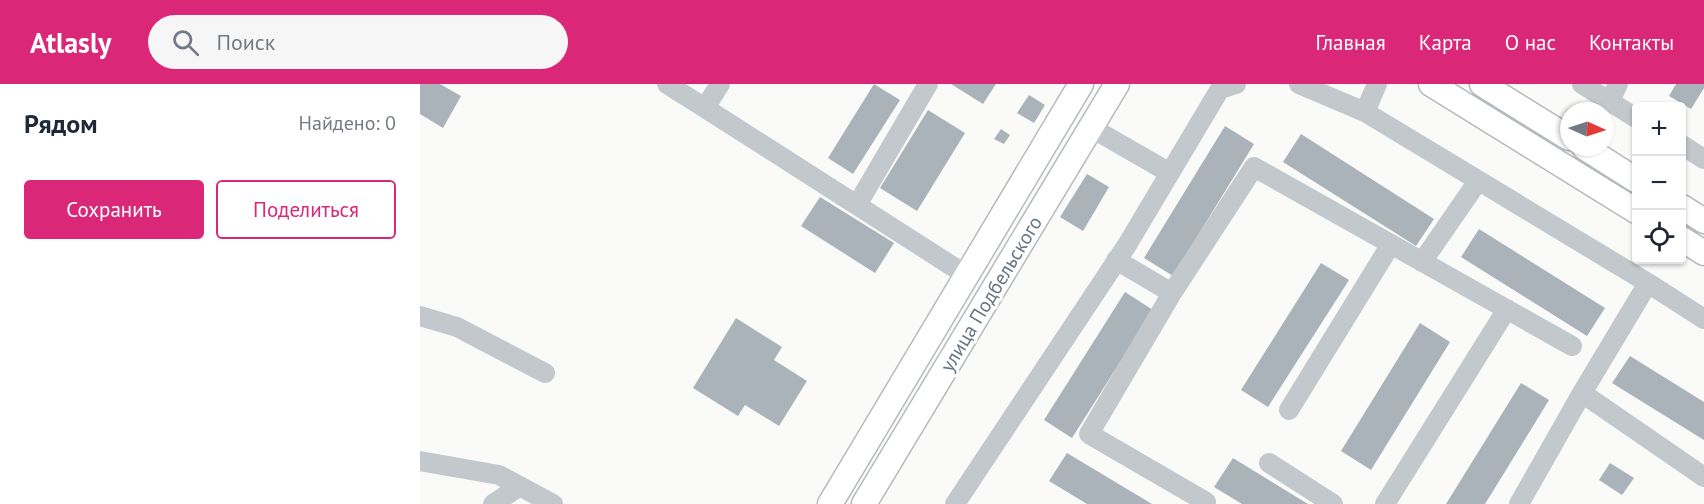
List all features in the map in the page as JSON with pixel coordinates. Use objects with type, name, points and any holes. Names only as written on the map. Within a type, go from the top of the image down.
[{"type":"main road","name":"улица Подбельского","points":[[830,504],[1081,84]]},
{"type":"main road","name":"улица Подбельского","points":[[864,504],[1117,84]]},
{"type":"main road","points":[[1431,84],[1634,210]]},
{"type":"main road","points":[[1482,84],[1560,132]]},
{"type":"main road","points":[[1598,156],[1632,177]]},
{"type":"main road","points":[[1686,210],[1704,221]]},
{"type":"main road","points":[[1686,241],[1704,252]]},
{"type":"street","points":[[667,84],[966,275]]},
{"type":"street","points":[[705,108],[720,84]]},
{"type":"street","points":[[857,205],[928,84]]},
{"type":"street","points":[[955,504],[1116,260],[1220,88],[1236,84]]},
{"type":"street","points":[[1299,84],[1365,112],[1704,319]]},
{"type":"street","points":[[1365,112],[1377,84]]},
{"type":"street","points":[[1582,84],[1614,93],[1632,113]]},
{"type":"street","points":[[1090,127],[1170,173]]},
{"type":"street","points":[[1686,148],[1704,159]]},
{"type":"street","points":[[1206,502],[1089,434],[1172,293],[1254,167],[1572,346]]},
{"type":"street","points":[[1422,261],[1478,181]]},
{"type":"street","points":[[1289,410],[1391,244]]},
{"type":"street","points":[[1116,260],[1172,293]]},
{"type":"street","points":[[1520,504],[1582,393],[1648,283]]},
{"type":"street","points":[[1385,504],[1507,309]]},
{"type":"street","points":[[420,316],[457,327],[545,373]]},
{"type":"street","points":[[1582,393],[1704,477]]},
{"type":"street","points":[[420,460],[499,475],[553,504]]},
{"type":"street","points":[[1269,463],[1333,504]]},
{"type":"street","points":[[493,504],[520,486]]},
{"type":"building","points":[[420,84],[440,84],[461,96],[443,128],[420,114]]},
{"type":"building","points":[[874,84],[900,100],[853,174],[828,158]]},
{"type":"building","points":[[951,84],[996,84],[983,104]]},
{"type":"building","points":[[1676,84],[1704,84],[1704,88],[1691,109],[1686,106],[1686,102],[1679,102],[1669,96]]},
{"type":"building","points":[[1029,95],[1045,105],[1034,123],[1017,113]]},
{"type":"building","points":[[928,110],[965,133],[917,211],[880,188]]},
{"type":"building","points":[[1225,126],[1254,144],[1173,276],[1144,258]]},
{"type":"building","points":[[1001,129],[1010,135],[1004,144],[994,139]]},
{"type":"building","points":[[1301,134],[1434,219],[1416,246],[1283,162]]},
{"type":"building","points":[[1087,174],[1109,187],[1083,231],[1060,217]]},
{"type":"building","points":[[820,197],[894,243],[875,273],[801,226]]},
{"type":"building","points":[[1479,229],[1605,308],[1587,336],[1461,257]]},
{"type":"building","points":[[1321,263],[1349,280],[1268,407],[1241,390]]},
{"type":"building","points":[[1125,292],[1153,310],[1072,438],[1044,420]]},
{"type":"building","points":[[736,318],[782,347],[774,360],[807,381],[779,426],[745,405],[738,416],[693,388]]},
{"type":"building","points":[[1420,323],[1450,342],[1371,470],[1341,451]]},
{"type":"building","points":[[1630,356],[1704,402],[1704,440],[1612,383]]},
{"type":"building","points":[[1521,383],[1549,400],[1485,504],[1446,504]]},
{"type":"building","points":[[1067,453],[1152,504],[1087,504],[1049,481]]},
{"type":"building","points":[[1233,458],[1308,504],[1242,504],[1214,487]]},
{"type":"building","points":[[1610,463],[1634,478],[1622,495],[1599,480]]}]
